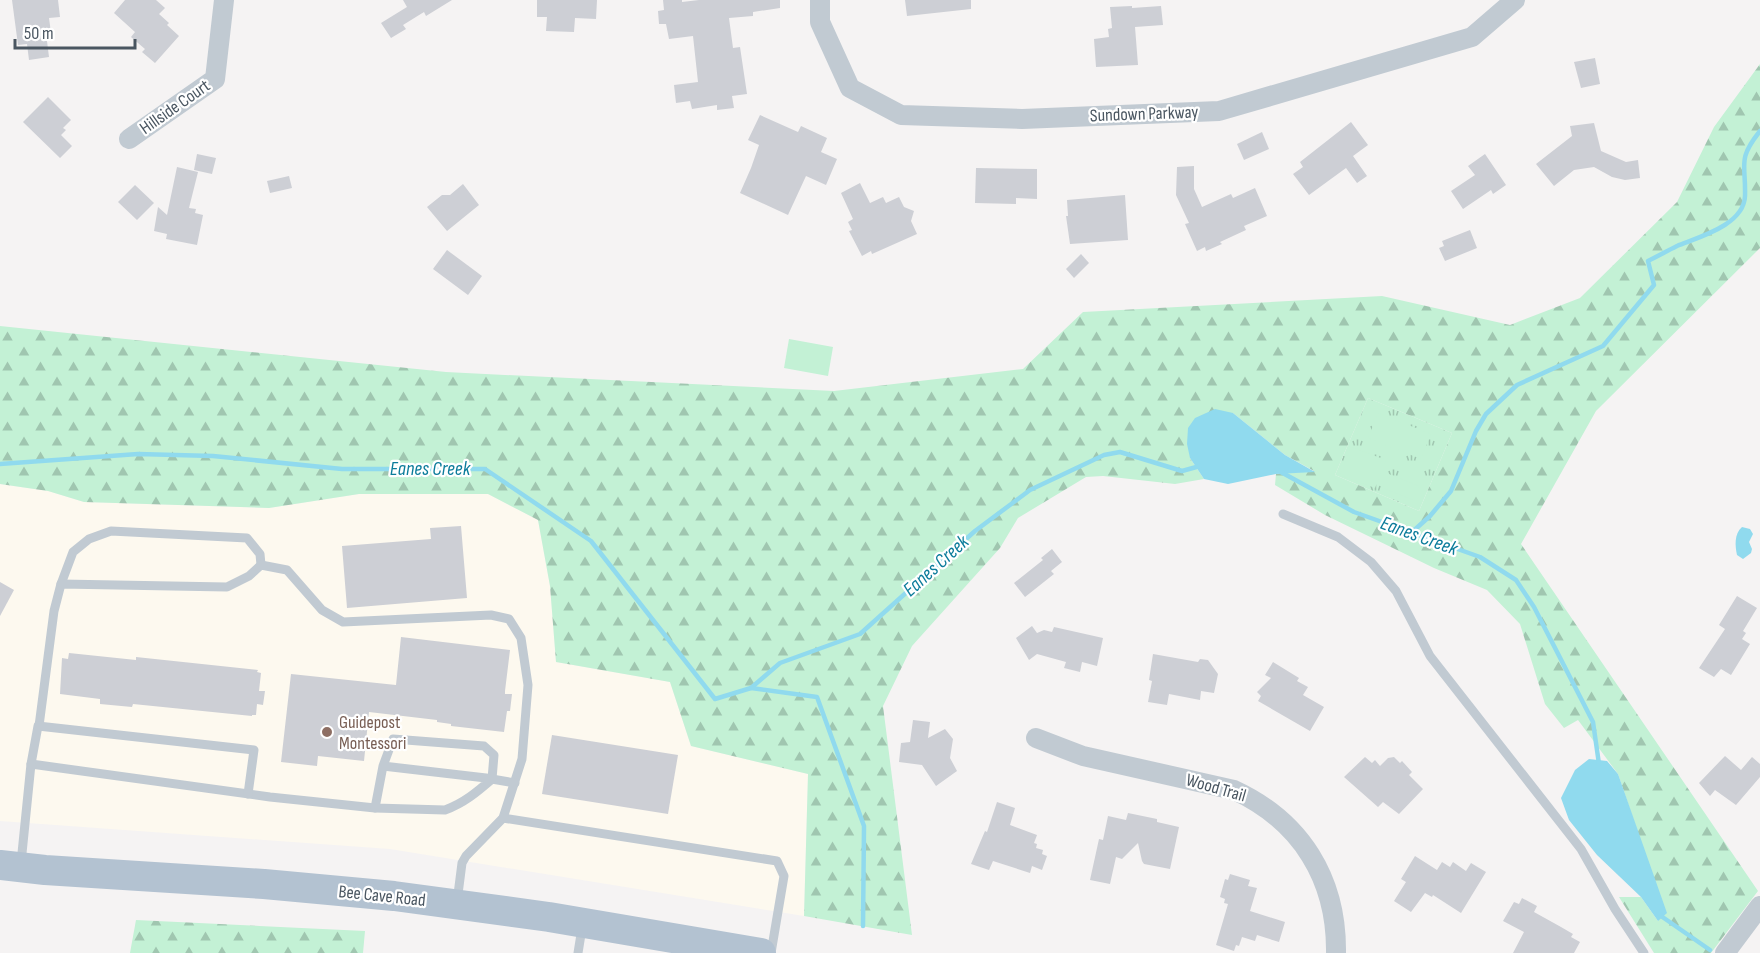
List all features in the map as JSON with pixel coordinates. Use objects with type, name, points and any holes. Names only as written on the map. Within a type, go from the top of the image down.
[{"type":"main road","name":"Bee Cave Road","points":[[10,867],[275,885],[456,904],[582,922],[673,942],[761,953]]},
{"type":"street","name":"Hillside Court","points":[[129,139],[215,79],[224,0]]},
{"type":"street","name":"Sundown Parkway","points":[[820,0],[820,22],[850,87],[901,115],[1022,119],[1219,111],[1472,37],[1515,0]]},
{"type":"street","name":"Wood Trail","points":[[1036,738],[1083,756],[1234,790],[1271,810],[1300,840],[1328,888],[1334,913],[1336,953]]},
{"type":"street","points":[[1725,953],[1760,906]]},
{"type":"lane","points":[[1283,514],[1338,537],[1371,562],[1396,591],[1430,656],[1581,849],[1615,909],[1644,953]]},
{"type":"lane","points":[[10,867],[39,726],[54,611],[73,552],[89,539],[111,531],[247,538],[260,554],[261,566]]},
{"type":"lane","points":[[61,584],[227,587],[249,576],[261,566],[287,570],[322,609],[343,622],[491,615],[509,619],[521,638],[528,685],[522,759],[503,818],[466,856],[461,870],[456,904]]},
{"type":"lane","points":[[39,726],[254,750],[248,794]]},
{"type":"lane","points":[[31,764],[248,794],[375,808],[445,810],[468,800],[492,779],[494,755],[484,746],[393,740],[383,766],[375,808]]},
{"type":"lane","points":[[383,766],[515,783]]},
{"type":"lane","points":[[503,818],[777,861],[784,876],[771,953]]},
{"type":"lane","points":[[578,953],[582,922]]},
{"type":"shaded area","points":[[0,484],[48,491],[84,502],[269,508],[359,494],[488,494],[538,520],[550,586],[556,662],[670,682],[691,746],[808,774],[804,916],[390,849],[0,821]]},
{"type":"green space","points":[[1760,64],[1760,248],[1596,411],[1521,544],[1758,891],[1711,953],[1654,953],[1619,897],[1641,897],[1658,921],[1637,830],[1618,774],[1578,720],[1564,728],[1545,704],[1520,624],[1487,590],[1434,568],[1325,515],[1275,485],[1276,474],[1314,471],[1285,455],[1233,413],[1190,458],[1204,479],[1175,484],[1103,476],[1086,477],[1018,518],[1000,548],[912,646],[883,706],[912,935],[804,916],[808,774],[691,746],[670,682],[556,662],[550,586],[538,520],[488,494],[359,494],[269,508],[84,502],[48,491],[0,484],[0,326],[446,372],[834,391],[1023,369],[1083,312],[1382,296],[1510,325],[1580,298],[1677,202],[1714,127]],"holes":[[[1368,398],[1452,433],[1419,511],[1335,475]]]},
{"type":"green space","points":[[789,339],[833,347],[828,376],[784,368]]},
{"type":"green space","points":[[1368,398],[1452,433],[1419,511],[1335,475]]},
{"type":"green space","points":[[1378,413],[1431,434],[1421,459],[1368,438]]},
{"type":"green space","points":[[1351,447],[1386,460],[1375,488],[1340,475]]},
{"type":"green space","points":[[1389,474],[1419,486],[1413,500],[1383,488]]},
{"type":"green space","points":[[136,920],[365,931],[363,953],[130,953]]},
{"type":"water","points":[[1215,409],[1233,413],[1285,455],[1315,472],[1276,474],[1228,484],[1204,479],[1190,458],[1187,444],[1188,428],[1195,418]]},
{"type":"water","points":[[1742,527],[1750,529],[1753,534],[1749,542],[1751,553],[1743,559],[1737,555],[1736,544],[1736,537]]},
{"type":"water","points":[[1589,759],[1607,761],[1618,774],[1667,913],[1658,921],[1641,897],[1597,855],[1569,820],[1561,798],[1575,770]]},
{"type":"building","points":[[12,0],[58,0],[60,17],[49,18],[52,40],[47,41],[49,57],[29,60],[27,44],[18,45]]},
{"type":"building","points":[[125,0],[156,0],[165,8],[159,14],[179,36],[155,63],[142,52],[145,49],[131,37],[135,32],[114,13]]},
{"type":"building","points":[[403,0],[452,0],[426,16],[424,12],[403,25],[406,29],[391,38],[381,23],[407,7]]},
{"type":"building","points":[[537,0],[597,0],[596,19],[575,18],[574,32],[546,31],[547,17],[537,17]]},
{"type":"building","points":[[663,0],[682,0],[682,2],[780,0],[780,8],[753,12],[753,16],[729,18],[733,48],[740,47],[747,94],[732,96],[734,108],[717,110],[717,105],[692,109],[690,101],[676,103],[674,85],[698,82],[693,36],[669,39],[666,24],[659,24],[658,11],[664,10]]},
{"type":"building","points":[[905,0],[971,0],[971,9],[907,16]]},
{"type":"building","points":[[1132,6],[1132,8],[1161,6],[1163,25],[1135,27],[1138,65],[1096,67],[1094,39],[1109,37],[1108,29],[1112,28],[1110,7]]},
{"type":"building","points":[[1595,58],[1600,84],[1581,88],[1574,62]]},
{"type":"building","points":[[48,97],[71,120],[63,128],[66,130],[61,135],[72,146],[60,158],[23,122]]},
{"type":"building","points":[[760,115],[798,132],[801,126],[827,138],[821,152],[837,159],[826,185],[806,176],[788,215],[740,193],[759,145],[748,140]]},
{"type":"building","points":[[1351,122],[1368,145],[1353,156],[1367,176],[1357,183],[1346,168],[1309,195],[1293,174],[1303,167],[1300,162]]},
{"type":"building","points":[[1594,123],[1601,151],[1626,162],[1638,160],[1640,178],[1625,180],[1612,177],[1594,167],[1574,170],[1554,186],[1536,164],[1572,136],[1570,126]]},
{"type":"building","points":[[1262,132],[1269,149],[1244,160],[1237,144]]},
{"type":"building","points":[[197,154],[216,158],[212,174],[194,170]]},
{"type":"building","points":[[1485,154],[1506,185],[1493,194],[1491,190],[1463,209],[1451,191],[1475,175],[1468,166]]},
{"type":"building","points":[[1194,166],[1194,189],[1202,207],[1231,194],[1233,198],[1255,188],[1267,216],[1244,226],[1246,230],[1220,242],[1222,244],[1206,251],[1205,247],[1197,251],[1185,224],[1189,223],[1176,195],[1177,167]]},
{"type":"building","points":[[177,167],[198,172],[189,208],[196,209],[195,213],[203,215],[197,245],[166,239],[167,234],[154,231],[158,207],[167,215]]},
{"type":"building","points":[[976,168],[1037,169],[1037,199],[1016,198],[1016,204],[975,203]]},
{"type":"building","points":[[289,176],[292,188],[270,193],[267,181]]},
{"type":"building","points":[[860,183],[870,203],[883,197],[886,203],[899,197],[904,207],[914,211],[911,221],[917,234],[872,254],[871,251],[862,256],[849,231],[852,230],[848,222],[853,219],[841,193]]},
{"type":"building","points":[[463,184],[479,205],[447,231],[427,207],[442,195],[450,195]]},
{"type":"building","points":[[135,185],[154,203],[137,220],[118,202]]},
{"type":"building","points":[[1125,195],[1128,240],[1070,244],[1066,216],[1068,216],[1067,200]]},
{"type":"building","points":[[1470,230],[1477,248],[1445,261],[1439,248],[1444,246],[1442,241]]},
{"type":"building","points":[[447,250],[482,276],[468,295],[433,269]]},
{"type":"building","points":[[1081,254],[1089,263],[1074,278],[1066,269]]},
{"type":"building","points":[[461,526],[467,598],[347,608],[342,546],[431,539],[430,528]]},
{"type":"building","points":[[1052,549],[1062,562],[1051,571],[1054,574],[1025,597],[1014,583],[1043,560],[1041,558]]},
{"type":"building","points":[[0,582],[14,590],[0,616]]},
{"type":"building","points":[[1737,596],[1757,608],[1743,631],[1746,633],[1742,639],[1750,644],[1731,675],[1721,669],[1714,677],[1699,668],[1725,629],[1719,625]]},
{"type":"building","points":[[1032,626],[1037,633],[1044,630],[1052,632],[1054,627],[1103,638],[1097,666],[1082,662],[1080,672],[1064,668],[1066,662],[1037,654],[1029,660],[1016,638]]},
{"type":"building","points":[[401,637],[510,650],[505,694],[512,694],[504,732],[451,726],[451,724],[437,722],[437,720],[369,712],[364,761],[318,756],[317,766],[281,762],[291,674],[396,685]]},
{"type":"building","points":[[69,653],[136,660],[136,657],[258,670],[257,672],[261,673],[259,691],[265,691],[263,705],[257,704],[256,715],[252,716],[133,704],[132,707],[100,704],[100,699],[60,694],[62,658],[68,659]]},
{"type":"building","points":[[1153,654],[1198,662],[1200,659],[1208,660],[1218,674],[1214,693],[1201,691],[1200,700],[1169,694],[1167,705],[1148,702],[1152,681],[1149,680]]},
{"type":"building","points":[[1273,662],[1299,678],[1297,681],[1308,687],[1303,695],[1324,707],[1310,731],[1258,701],[1261,696],[1257,692],[1271,678],[1265,675]]},
{"type":"building","points":[[913,720],[930,722],[928,738],[945,729],[953,739],[950,758],[957,771],[936,786],[922,765],[899,762],[901,743],[910,742]]},
{"type":"building","points":[[552,735],[678,755],[668,814],[542,794]]},
{"type":"building","points":[[1725,756],[1741,770],[1752,757],[1760,764],[1760,777],[1736,805],[1715,790],[1710,796],[1699,783]]},
{"type":"building","points":[[1365,757],[1372,763],[1375,760],[1380,766],[1388,758],[1394,757],[1400,763],[1402,761],[1412,772],[1409,775],[1423,789],[1399,814],[1383,802],[1378,807],[1344,777]]},
{"type":"building","points":[[997,802],[1015,808],[1010,825],[1037,835],[1034,843],[1037,844],[1036,848],[1043,850],[1042,854],[1047,856],[1042,870],[1032,866],[1030,873],[993,861],[989,870],[971,864],[985,831],[987,832]]},
{"type":"building","points":[[1128,813],[1157,819],[1157,822],[1179,827],[1170,869],[1144,864],[1138,843],[1122,859],[1116,857],[1110,884],[1090,880],[1099,839],[1103,840],[1108,816],[1126,820]]},
{"type":"building","points":[[1415,856],[1437,870],[1442,862],[1450,867],[1453,862],[1466,871],[1471,863],[1486,872],[1461,913],[1433,895],[1432,897],[1425,893],[1411,912],[1394,901],[1406,882],[1401,879]]},
{"type":"building","points":[[1230,874],[1250,880],[1248,886],[1257,888],[1250,911],[1285,922],[1279,942],[1257,935],[1255,941],[1242,937],[1239,946],[1236,945],[1234,951],[1216,945],[1228,904],[1224,903],[1225,899],[1220,897],[1225,879],[1228,880]]},
{"type":"building","points":[[1522,898],[1537,906],[1534,912],[1573,934],[1571,937],[1580,942],[1574,953],[1513,953],[1524,932],[1503,921],[1514,902],[1519,904]]},
{"type":"waterway","points":[[1411,533],[1430,516],[1451,491],[1476,431],[1486,414],[1517,385],[1603,346],[1654,285],[1648,261],[1708,234],[1737,215],[1743,206],[1745,196],[1745,156],[1760,131]]},
{"type":"waterway","name":"Eanes Creek","points":[[0,464],[138,454],[213,456],[342,469],[485,469],[591,541],[715,699],[751,688],[780,663],[860,634],[975,531],[1030,490],[1104,455],[1120,452],[1182,471],[1200,466]]},
{"type":"waterway","name":"Eanes Creek","points":[[1279,471],[1354,512],[1480,557],[1516,580],[1534,607],[1593,722],[1599,764]]},
{"type":"waterway","points":[[751,688],[817,697],[864,826],[863,926]]},
{"type":"waterway","name":"Eanes Creek","points":[[1659,913],[1710,950]]},
{"type":"place","name":"Guidepost Montessori","points":[[327,732]]}]
